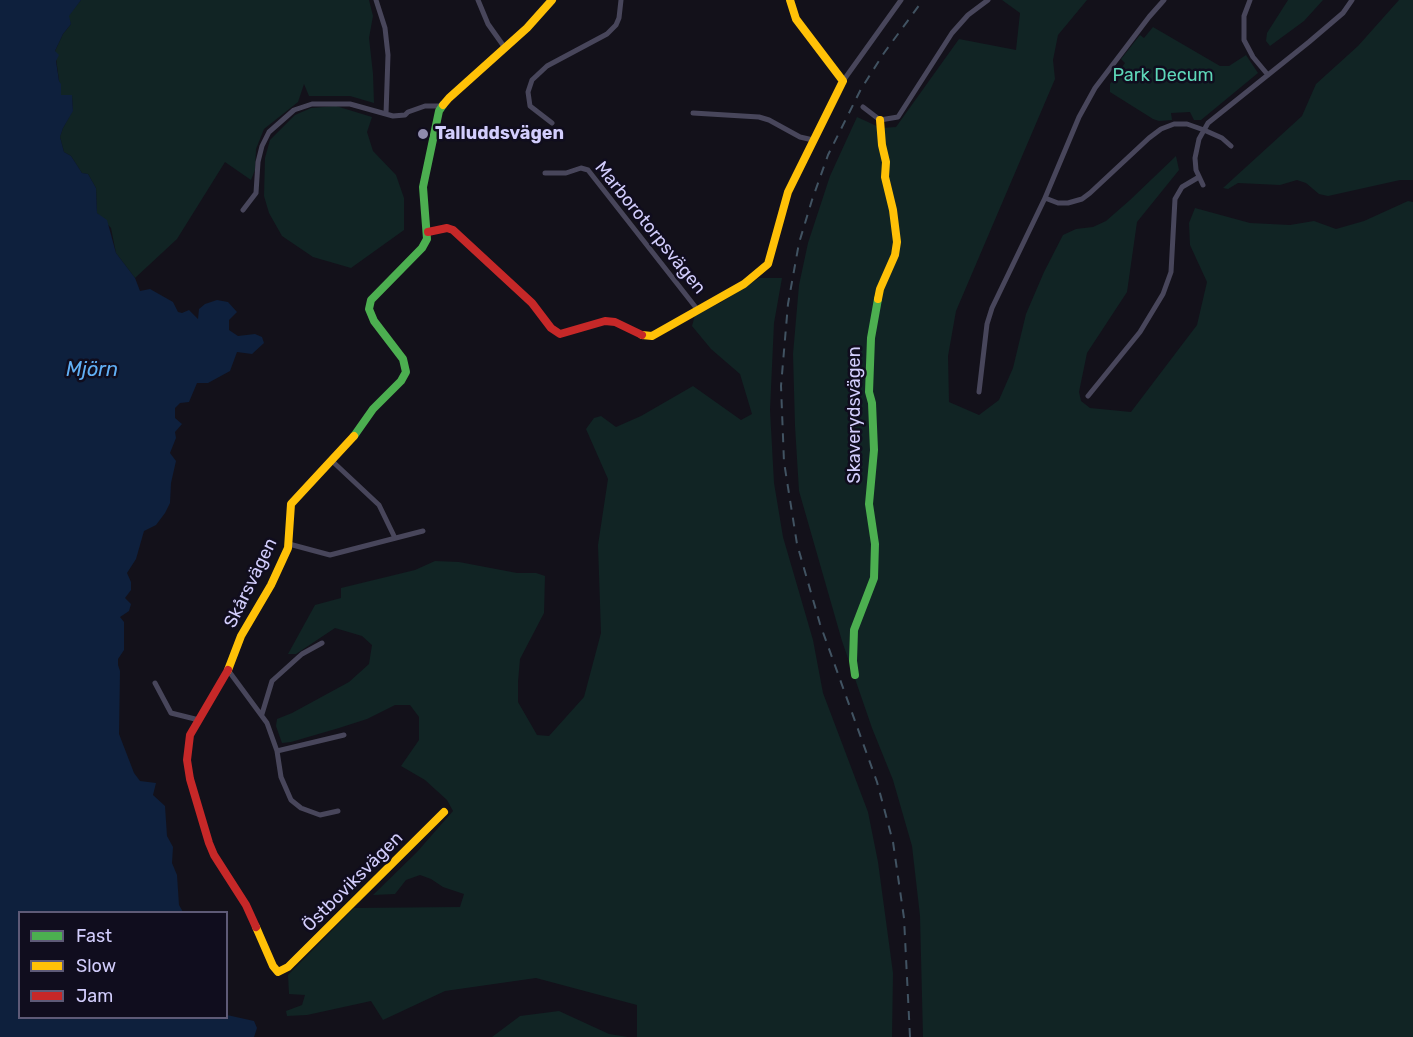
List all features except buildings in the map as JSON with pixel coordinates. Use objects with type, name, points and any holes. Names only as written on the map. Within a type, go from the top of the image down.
[{"type":"street","points":[[376,0],[385,28],[388,55],[386,114]]},
{"type":"street","points":[[478,0],[488,24],[505,48]]},
{"type":"street","points":[[552,0],[527,28],[441,106],[423,187],[428,232],[447,228],[453,230],[532,303],[551,328],[560,334],[606,321],[615,322],[639,334],[652,336],[744,284],[768,264],[788,192],[813,140],[843,81],[901,0]]},
{"type":"street","points":[[552,123],[530,106],[528,92],[531,80],[547,66],[607,34],[616,26],[621,0]]},
{"type":"street","points":[[790,0],[796,19],[843,81]]},
{"type":"street","points":[[864,106],[880,120],[898,117],[952,33],[968,15],[988,0]]},
{"type":"street","points":[[979,392],[986,331],[993,308],[1088,100],[1145,22],[1164,0]]},
{"type":"street","points":[[1250,0],[1244,16],[1244,40],[1253,57],[1268,75]]},
{"type":"street","points":[[1203,185],[1195,158],[1196,148],[1204,130],[1217,114],[1343,13],[1352,0]]},
{"type":"street","points":[[243,210],[256,193],[258,162],[269,132],[294,110],[312,104],[341,103],[361,106],[386,114],[405,115],[425,106],[441,106]]},
{"type":"street","points":[[693,113],[759,117],[813,140]]},
{"type":"street","name":"Skaverydsvägen","points":[[855,675],[854,630],[874,578],[875,560],[869,504],[874,450],[872,403],[869,392],[871,338],[880,289],[895,255],[897,242],[896,225],[885,177],[886,162],[880,120]]},
{"type":"street","points":[[1045,198],[1058,203],[1082,199],[1149,138],[1167,126],[1187,124],[1222,138],[1231,146]]},
{"type":"street","name":"Marborotorpsvägen","points":[[545,173],[566,173],[581,168],[588,170],[697,309]]},
{"type":"street","points":[[1088,396],[1140,332],[1163,294],[1171,272],[1174,199],[1182,187],[1199,177]]},
{"type":"street","name":"Skårsvägen","points":[[281,972],[273,966],[246,905],[214,855],[209,843],[190,779],[187,759],[190,735],[228,670],[241,636],[271,585],[289,544],[291,504],[361,428],[373,409],[404,376],[406,367],[403,359],[374,321],[369,309],[371,300],[377,293],[422,248],[428,232]]},
{"type":"street","points":[[331,460],[379,505],[395,538]]},
{"type":"street","points":[[289,544],[330,555],[423,531]]},
{"type":"street","points":[[262,714],[272,681],[302,654],[322,643]]},
{"type":"street","points":[[228,670],[262,714],[274,738],[280,777],[291,800],[301,808],[320,815],[338,811]]},
{"type":"street","points":[[155,683],[171,713],[199,720]]},
{"type":"street","points":[[277,751],[344,735]]},
{"type":"street","name":"Östboviksvägen","points":[[281,972],[336,921],[444,812]]},
{"type":"green space","points":[[81,0],[369,0],[373,16],[369,38],[374,103],[350,96],[309,96],[304,84],[298,102],[264,129],[256,149],[255,170],[251,180],[225,162],[177,239],[135,278],[116,253],[111,228],[97,213],[96,188],[88,174],[82,173],[71,156],[64,152],[60,137],[73,110],[72,96],[61,95],[55,51],[71,24],[68,16]]},
{"type":"green space","points":[[1002,0],[1087,0],[1058,35],[1053,60],[1055,79],[956,311],[948,356],[949,402],[979,415],[999,400],[1013,368],[1026,314],[1063,235],[1106,221],[1176,156],[1179,170],[1137,222],[1127,292],[1087,353],[1079,392],[1081,401],[1090,408],[1131,412],[1197,325],[1207,282],[1190,245],[1189,223],[1195,208],[1250,223],[1290,225],[1314,221],[1336,229],[1364,221],[1408,201],[1413,202],[1413,1037],[923,1037],[920,916],[912,846],[893,780],[872,728],[842,641],[799,491],[793,354],[799,285],[808,243],[830,176],[857,117],[881,128],[896,127],[959,39],[1016,50],[1020,13]]},
{"type":"green space","points":[[1288,0],[1323,0],[1304,21],[1270,46],[1266,41],[1267,33]]},
{"type":"green space","points":[[1399,0],[1413,0],[1413,180],[1400,180],[1328,196],[1319,194],[1306,183],[1297,180],[1280,185],[1238,183],[1228,189],[1223,188],[1302,116],[1316,84],[1358,46]]},
{"type":"green space","name":"Park Decum","points":[[1153,27],[1220,66],[1229,66],[1246,55],[1258,73],[1201,120],[1194,120],[1190,112],[1171,113],[1172,120],[1153,119],[1110,92],[1110,84],[1125,63],[1121,59],[1140,35],[1144,38]]},
{"type":"green space","points":[[336,106],[372,117],[367,132],[373,151],[396,175],[404,198],[404,230],[351,268],[313,257],[282,236],[269,213],[264,196],[265,158],[270,140],[295,115],[311,108]]},
{"type":"green space","points":[[759,278],[782,278],[774,323],[770,410],[774,483],[783,537],[813,640],[823,693],[868,812],[878,862],[893,973],[892,1037],[637,1037],[637,1005],[536,978],[445,991],[383,1020],[371,1001],[307,1015],[287,1016],[286,1011],[302,1005],[305,995],[289,994],[288,975],[354,908],[460,907],[464,894],[443,887],[420,875],[406,880],[395,894],[373,895],[417,852],[453,811],[447,800],[425,780],[401,766],[419,740],[419,717],[410,705],[395,705],[367,719],[282,743],[276,726],[277,719],[349,682],[369,664],[372,645],[362,636],[335,628],[296,654],[288,654],[315,605],[341,598],[341,588],[415,570],[435,561],[459,562],[545,576],[544,613],[520,659],[518,702],[537,735],[549,736],[584,697],[601,633],[598,545],[608,479],[586,429],[594,418],[601,416],[616,427],[641,416],[693,386],[741,420],[752,414],[740,374],[711,349],[692,326],[695,315],[720,303]]},
{"type":"green space","points":[[559,1011],[609,1034],[628,1037],[492,1037],[520,1016]]},
{"type":"water","name":"Mjörn","points":[[0,0],[81,0],[69,16],[71,24],[55,51],[59,55],[56,61],[61,95],[72,95],[73,111],[60,137],[64,152],[71,156],[82,173],[88,174],[96,188],[97,213],[107,220],[116,253],[135,278],[140,291],[150,289],[173,302],[178,312],[189,310],[198,319],[199,309],[205,304],[217,300],[228,302],[237,312],[229,320],[229,330],[238,336],[255,334],[262,337],[264,343],[252,354],[237,352],[230,371],[208,383],[197,383],[189,402],[180,403],[175,408],[175,418],[182,424],[175,432],[176,438],[170,453],[176,461],[171,483],[170,503],[156,525],[144,531],[136,559],[127,573],[131,582],[131,590],[125,598],[131,604],[129,611],[120,617],[124,622],[124,650],[118,659],[120,671],[119,734],[134,773],[140,781],[156,783],[153,795],[165,806],[167,836],[173,847],[172,863],[177,875],[179,905],[182,911],[18,911],[18,1019],[228,1019],[228,1015],[254,1021],[257,1028],[254,1037],[0,1037]]},
{"type":"railway","points":[[910,1037],[904,918],[893,842],[877,782],[820,624],[797,544],[784,462],[781,386],[788,304],[799,243],[828,155],[861,89],[923,0]]},
{"type":"traffic: fast","points":[[354,436],[373,409],[401,381],[406,372],[403,359],[374,321],[369,309],[371,300],[422,248],[427,239],[423,187],[439,111],[443,105]]},
{"type":"traffic: fast","points":[[855,675],[854,630],[874,578],[875,544],[869,504],[874,450],[872,403],[869,392],[871,338],[878,299]]},
{"type":"traffic: slow","points":[[443,105],[527,28],[552,0]]},
{"type":"traffic: slow","points":[[642,335],[652,336],[744,284],[768,264],[788,192],[843,81],[796,19],[790,0]]},
{"type":"traffic: slow","points":[[878,299],[895,255],[897,242],[893,210],[885,177],[886,162],[880,120]]},
{"type":"traffic: slow","points":[[228,670],[241,636],[271,585],[288,548],[291,504],[354,436]]},
{"type":"traffic: slow","points":[[256,927],[273,966],[278,972],[288,967],[444,812]]},
{"type":"traffic: jam","points":[[428,232],[447,228],[453,230],[532,303],[551,328],[560,334],[605,321],[615,322],[642,335]]},
{"type":"traffic: jam","points":[[228,670],[190,735],[187,760],[190,779],[209,843],[214,855],[246,905],[256,927]]},
{"type":"place","name":"Talluddsvägen","points":[[423,134]]}]
